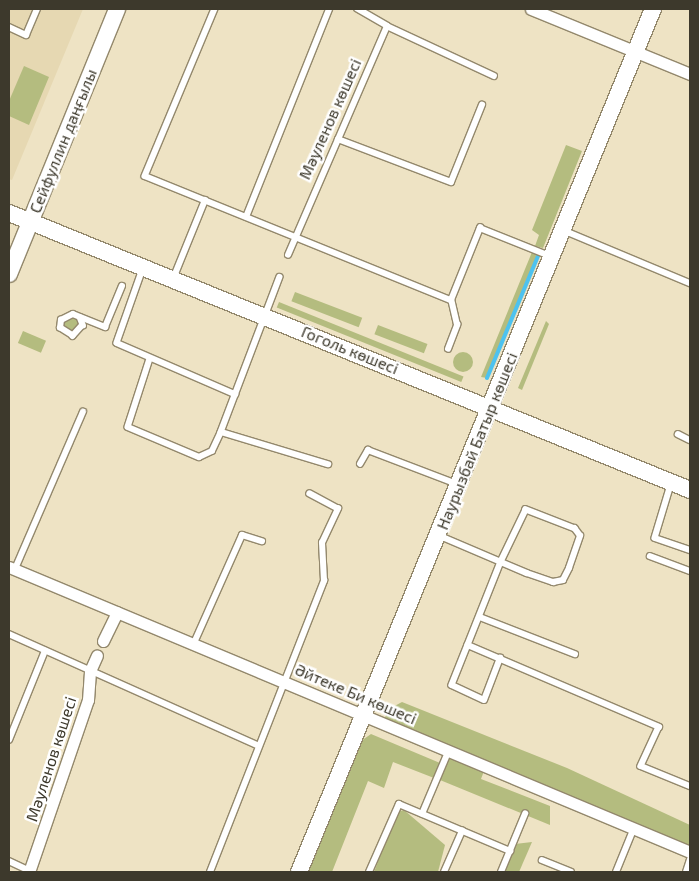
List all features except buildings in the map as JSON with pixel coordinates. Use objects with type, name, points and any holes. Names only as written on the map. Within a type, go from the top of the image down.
[{"type":"main road","name":"Сейфуллин даңғылы","points":[[9,274],[117,9]]},
{"type":"main road","name":"Наурызбай Батыр көшесі","points":[[299,872],[653,9]]},
{"type":"main road","name":"Гоголь көшесі","points":[[9,213],[491,406],[690,490]]},
{"type":"street","points":[[531,9],[690,74]]},
{"type":"street","name":"Әйтеке Би көшесі","points":[[12,568],[690,852]]},
{"type":"street","points":[[104,641],[117,612]]},
{"type":"street","name":"Мәуленов көшесі","points":[[30,871],[88,700],[90,671],[98,655]]},
{"type":"lane","points":[[9,27],[26,35],[36,9]]},
{"type":"lane","points":[[215,9],[145,176],[451,300]]},
{"type":"lane","points":[[246,217],[329,9]]},
{"type":"lane","points":[[358,9],[387,26],[494,76]]},
{"type":"lane","name":"Мәуленов көшесі","points":[[288,255],[387,26]]},
{"type":"lane","points":[[338,139],[451,182],[482,105]]},
{"type":"lane","points":[[172,279],[205,200]]},
{"type":"lane","points":[[448,349],[458,325],[451,300],[480,228],[552,257]]},
{"type":"lane","points":[[563,230],[690,283]]},
{"type":"lane","points":[[143,267],[117,343],[150,359],[235,394]]},
{"type":"lane","points":[[150,359],[128,427],[199,457],[212,451],[280,277]]},
{"type":"lane","points":[[80,317],[105,327],[122,286]]},
{"type":"lane","points":[[12,568],[83,412]]},
{"type":"lane","points":[[221,432],[328,464]]},
{"type":"lane","points":[[678,434],[690,440]]},
{"type":"lane","points":[[360,464],[365,452],[372,451],[459,485]]},
{"type":"lane","points":[[672,482],[655,538],[690,550]]},
{"type":"lane","points":[[210,872],[257,745],[286,682],[324,581],[322,543],[338,509],[310,494]]},
{"type":"lane","points":[[438,535],[501,562],[553,582],[563,580],[580,536],[575,529],[526,510],[501,562],[452,686],[484,700],[500,658]]},
{"type":"lane","points":[[194,644],[242,535],[262,541]]},
{"type":"lane","points":[[650,556],[690,571]]},
{"type":"lane","points":[[480,617],[575,654]]},
{"type":"lane","points":[[9,634],[257,745]]},
{"type":"lane","points":[[468,645],[658,727],[642,766],[690,786]]},
{"type":"lane","points":[[9,740],[45,651]]},
{"type":"lane","points":[[422,814],[449,750]]},
{"type":"lane","points":[[369,872],[399,804],[510,851]]},
{"type":"lane","points":[[501,872],[525,814]]},
{"type":"lane","points":[[616,872],[634,828]]},
{"type":"lane","points":[[444,872],[462,831]]},
{"type":"lane","points":[[542,860],[570,872]]},
{"type":"lane","points":[[686,872],[690,860]]},
{"type":"lane","points":[[9,861],[30,871]]},
{"type":"shaded area","points":[[9,9],[83,9],[12,180],[9,179]]},
{"type":"green space","points":[[24,66],[49,77],[29,125],[9,116],[9,101]]},
{"type":"green space","points":[[566,145],[582,151],[543,248],[535,246],[539,235],[532,230]]},
{"type":"green space","points":[[532,252],[538,256],[487,378],[481,377]]},
{"type":"green space","points":[[295,292],[362,318],[359,327],[291,301]]},
{"type":"green space","points":[[279,302],[464,377],[461,382],[277,308]]},
{"type":"green space","points":[[71,317],[76,319],[78,324],[76,329],[71,331],[66,329],[64,324],[66,319]]},
{"type":"green space","points":[[546,321],[549,324],[522,390],[518,388]]},
{"type":"green space","points":[[378,325],[427,344],[424,353],[374,334]]},
{"type":"green space","points":[[23,331],[46,341],[41,353],[18,343]]},
{"type":"green space","points":[[459,352],[467,352],[473,358],[473,366],[467,372],[459,372],[453,366],[453,358]]},
{"type":"green space","points":[[402,702],[567,768],[690,825],[690,852],[383,722],[389,709]]},
{"type":"green space","points":[[371,734],[440,763],[434,778],[393,762],[384,788],[368,781],[332,872],[307,872],[361,741]]},
{"type":"green space","points":[[450,757],[484,771],[481,779],[550,806],[550,825],[440,780]]},
{"type":"green space","points":[[404,810],[445,845],[438,872],[374,872],[397,812]]},
{"type":"green space","points":[[532,842],[519,872],[504,872],[515,844]]},
{"type":"waterway","points":[[487,378],[538,256]]}]
